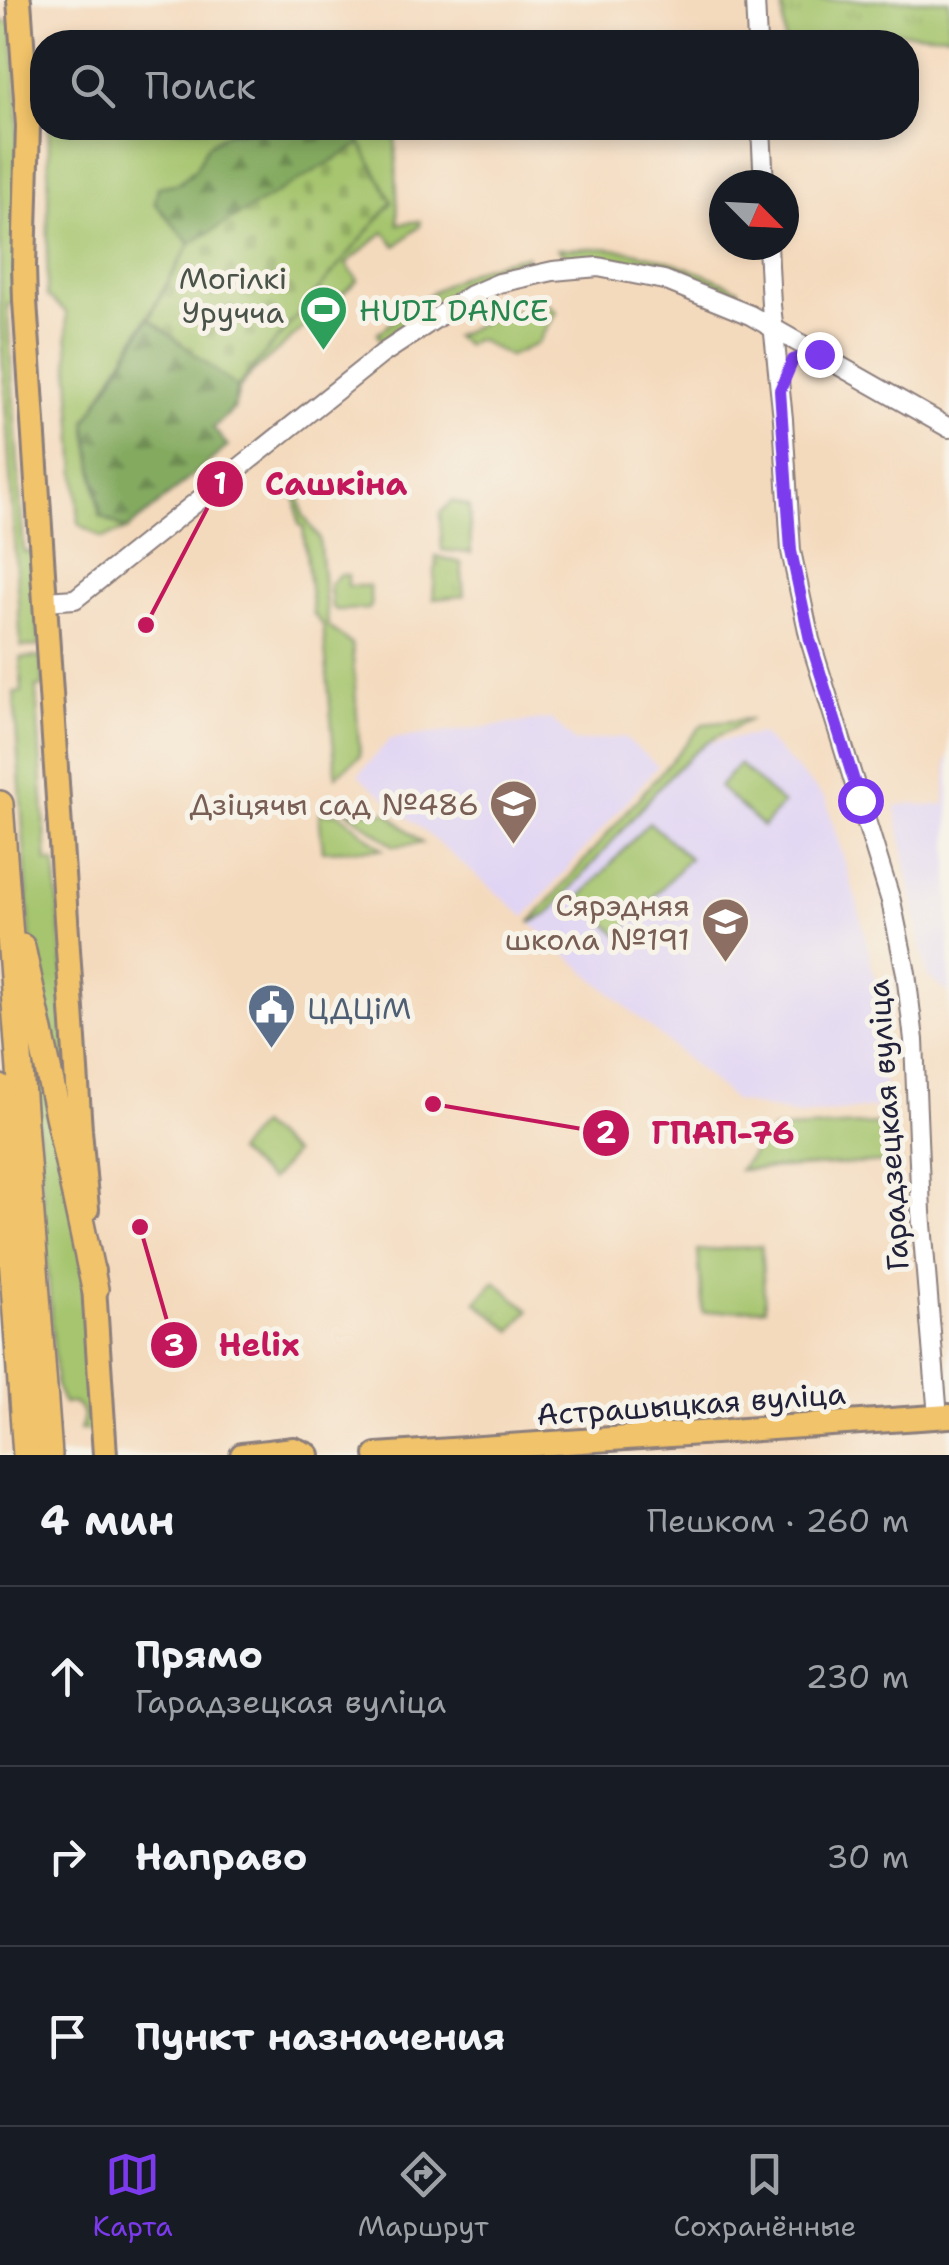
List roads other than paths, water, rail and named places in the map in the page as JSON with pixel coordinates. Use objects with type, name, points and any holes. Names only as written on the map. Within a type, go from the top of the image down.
[{"type":"highway","points":[[0,804],[35,1412],[26,1455]]},
{"type":"highway","points":[[4,881],[26,962],[95,1289]]},
{"type":"highway","points":[[0,1088],[35,1412],[49,1455]]},
{"type":"main road","points":[[18,0],[28,126],[25,301],[105,1455]]},
{"type":"main road","name":"Астрашыцкая вуліца","points":[[376,1455],[943,1417]]},
{"type":"main road","points":[[242,1455],[294,1449],[308,1455]]},
{"type":"street","points":[[754,0],[756,30]]},
{"type":"street","points":[[762,140],[763,170]]},
{"type":"street","name":"Гарадзецкая вуліца","points":[[769,260],[791,551],[810,640],[891,901],[906,973],[914,1040],[918,1155],[943,1417]]},
{"type":"street","points":[[45,601],[74,599],[382,354],[471,295],[525,276],[598,267],[664,280],[750,315],[949,428]]},
{"type":"street","points":[[750,315],[764,312],[771,305]]},
{"type":"street","points":[[780,390],[793,360],[819,354]]},
{"type":"place","name":"HUDI DANCE","points":[[324,352]]},
{"type":"place","name":"Сашкіна","points":[[146,625]]},
{"type":"place","name":"Дзіцячы сад №486","points":[[514,846]]},
{"type":"place","name":"Сярэдняя школа №191","points":[[725,964]]},
{"type":"place","name":"ЦДЦіМ","points":[[272,1050]]},
{"type":"place","name":"ГПАП-76","points":[[433,1104]]},
{"type":"place","name":"Helix","points":[[140,1227]]},
{"type":"park label","name":"Могілкі Уручча","points":[[233,295]]}]
